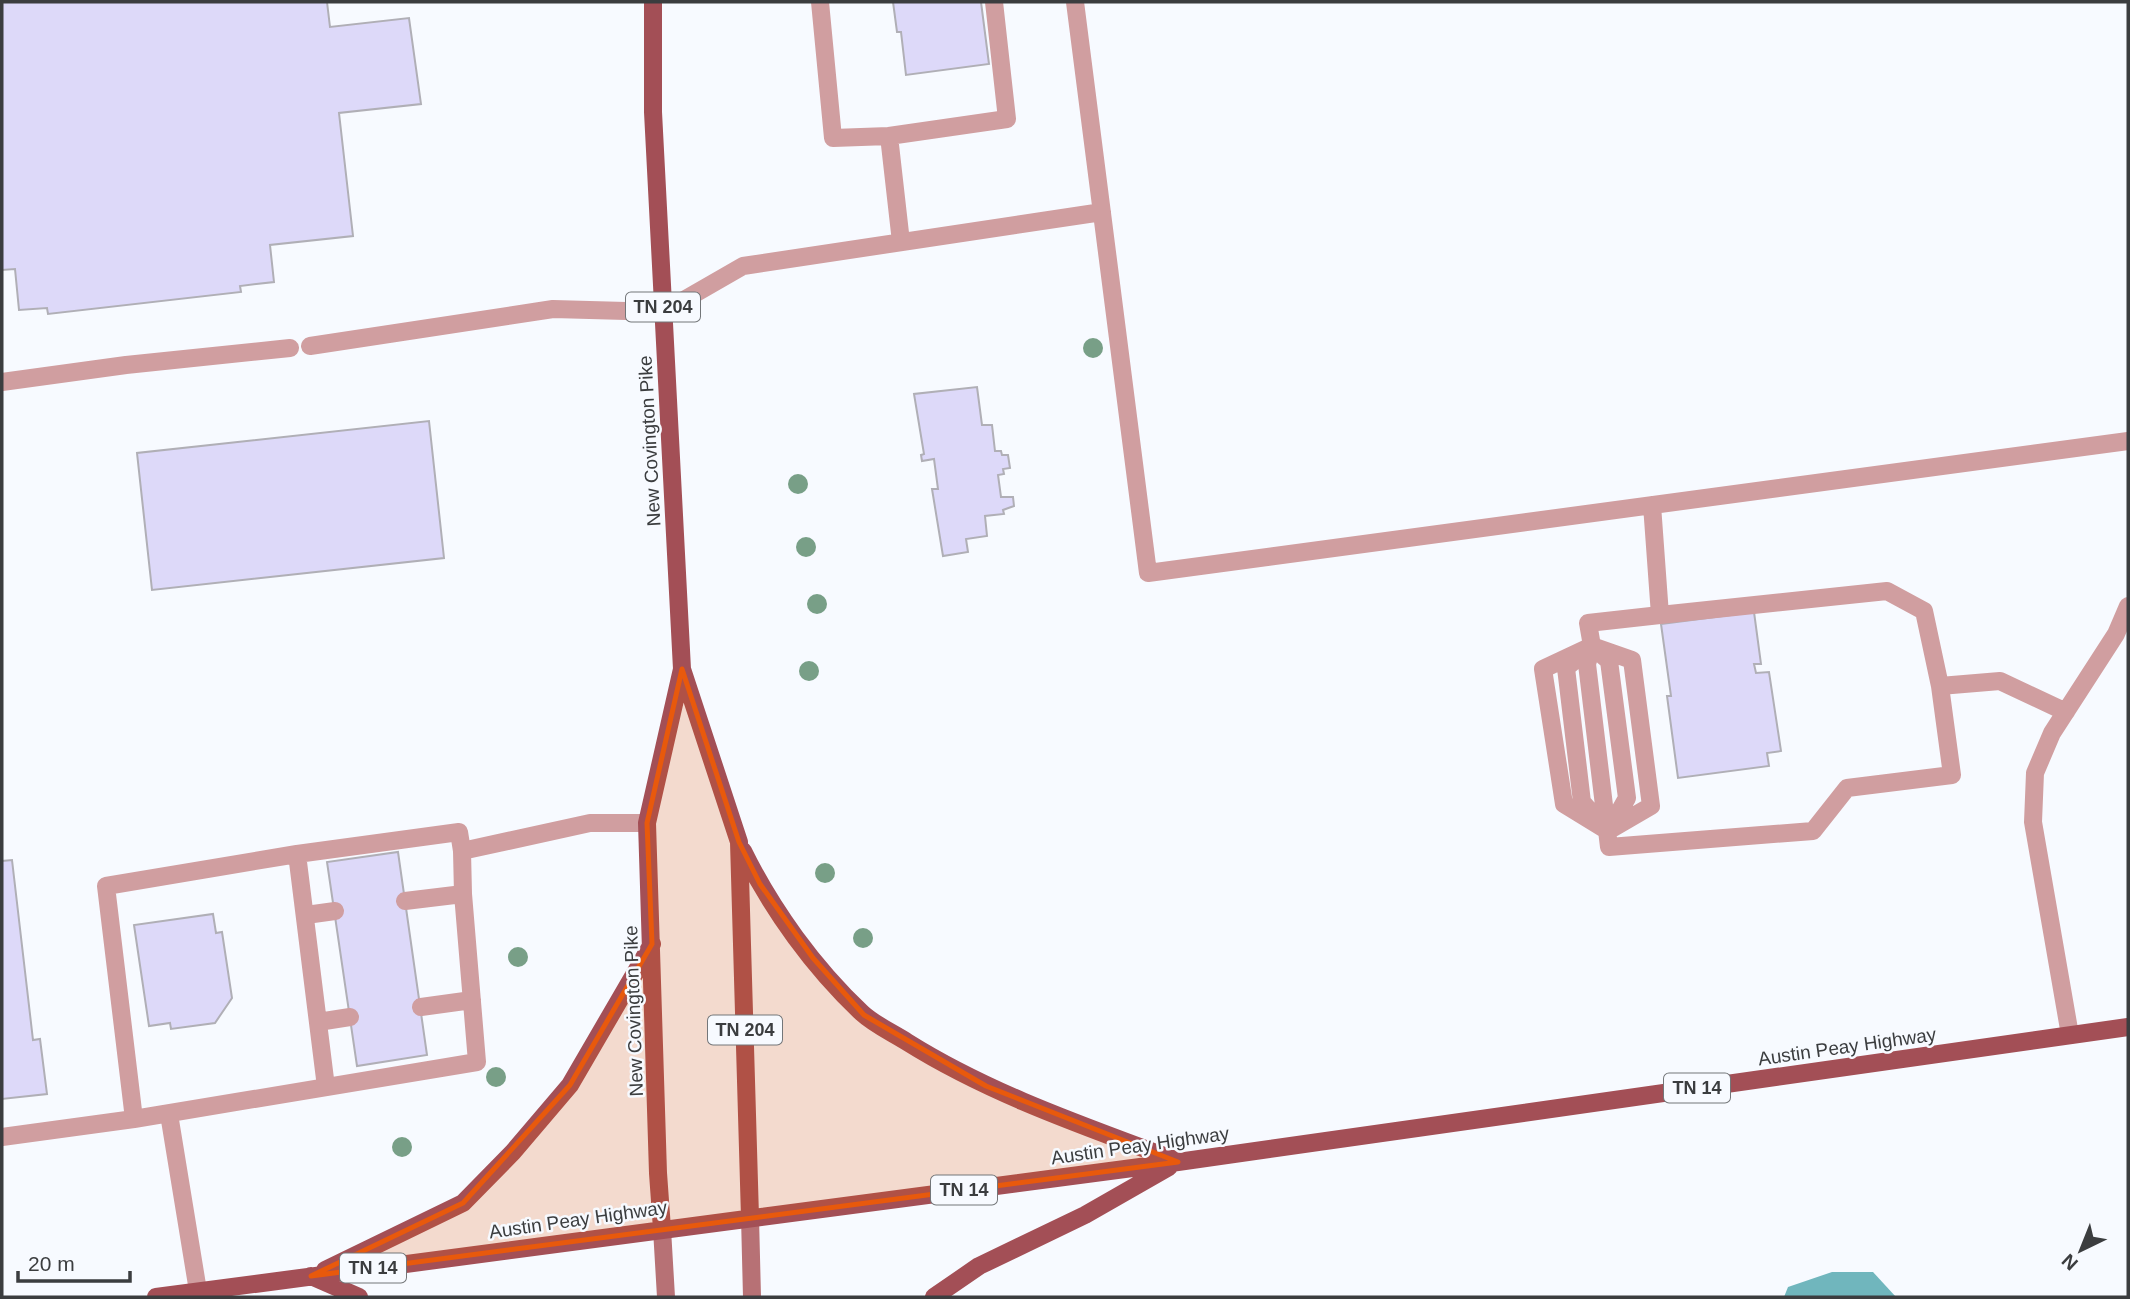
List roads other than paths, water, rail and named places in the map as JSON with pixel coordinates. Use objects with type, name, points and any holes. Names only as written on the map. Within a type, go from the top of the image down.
[{"type":"main road","name":"New Covington Pike","points":[[653,2],[653,112],[682,669],[739,842],[750,1217]]},
{"type":"main road","name":"New Covington Pike","points":[[662,1229],[647,823],[682,669]]},
{"type":"main road","points":[[739,842],[760,884],[813,958],[864,1015],[920,1051],[986,1086],[1178,1162]]},
{"type":"main road","points":[[311,1276],[463,1203],[513,1152],[570,1085],[652,944]]},
{"type":"main road","name":"Austin Peay Highway","points":[[156,1297],[1178,1162],[2128,1027]]},
{"type":"main road","points":[[934,1297],[979,1266],[1085,1215],[1178,1162]]},
{"type":"main road","name":"TN 204","points":[[750,1217],[752,1297]]},
{"type":"main road","name":"TN 204","points":[[662,1229],[666,1297]]},
{"type":"main road","points":[[311,1276],[359,1297]]},
{"type":"lane","points":[[820,2],[833,138],[889,136],[1007,119],[994,2]]},
{"type":"lane","points":[[1075,2],[1148,573],[2128,440]]},
{"type":"lane","points":[[889,136],[901,242]]},
{"type":"lane","points":[[310,346],[554,309],[663,312],[743,266],[1102,212]]},
{"type":"lane","points":[[2,382],[126,365],[290,348]]},
{"type":"lane","points":[[1652,505],[1660,615]]},
{"type":"lane","points":[[1887,590],[1924,611],[1940,685],[1952,775],[1847,788],[1813,831],[1609,847],[1608,831],[1627,798],[1609,661],[1592,646],[1587,624],[1660,615],[1887,590]]},
{"type":"lane","points":[[2070,1035],[2033,822],[2035,773],[2052,733],[2116,634],[2128,606]]},
{"type":"lane","points":[[1592,646],[1632,660],[1651,806],[1608,831]]},
{"type":"lane","points":[[1592,646],[1566,668],[1582,802],[1608,831]]},
{"type":"lane","points":[[1940,685],[2000,681],[2066,712]]},
{"type":"lane","points":[[462,851],[590,823],[647,823]]},
{"type":"lane","points":[[2,1137],[134,1119],[169,1114],[477,1062],[459,832],[297,854],[106,887],[134,1119]]},
{"type":"lane","points":[[297,854],[326,1087]]},
{"type":"lane","points":[[405,901],[463,894]]},
{"type":"lane","points":[[306,915],[335,911]]},
{"type":"lane","points":[[421,1007],[472,1000]]},
{"type":"lane","points":[[318,1022],[350,1017]]},
{"type":"lane","points":[[169,1114],[198,1291]]},
{"type":"water","points":[[1832,1272],[1873,1272],[1896,1297],[1784,1297],[1788,1287]]}]
